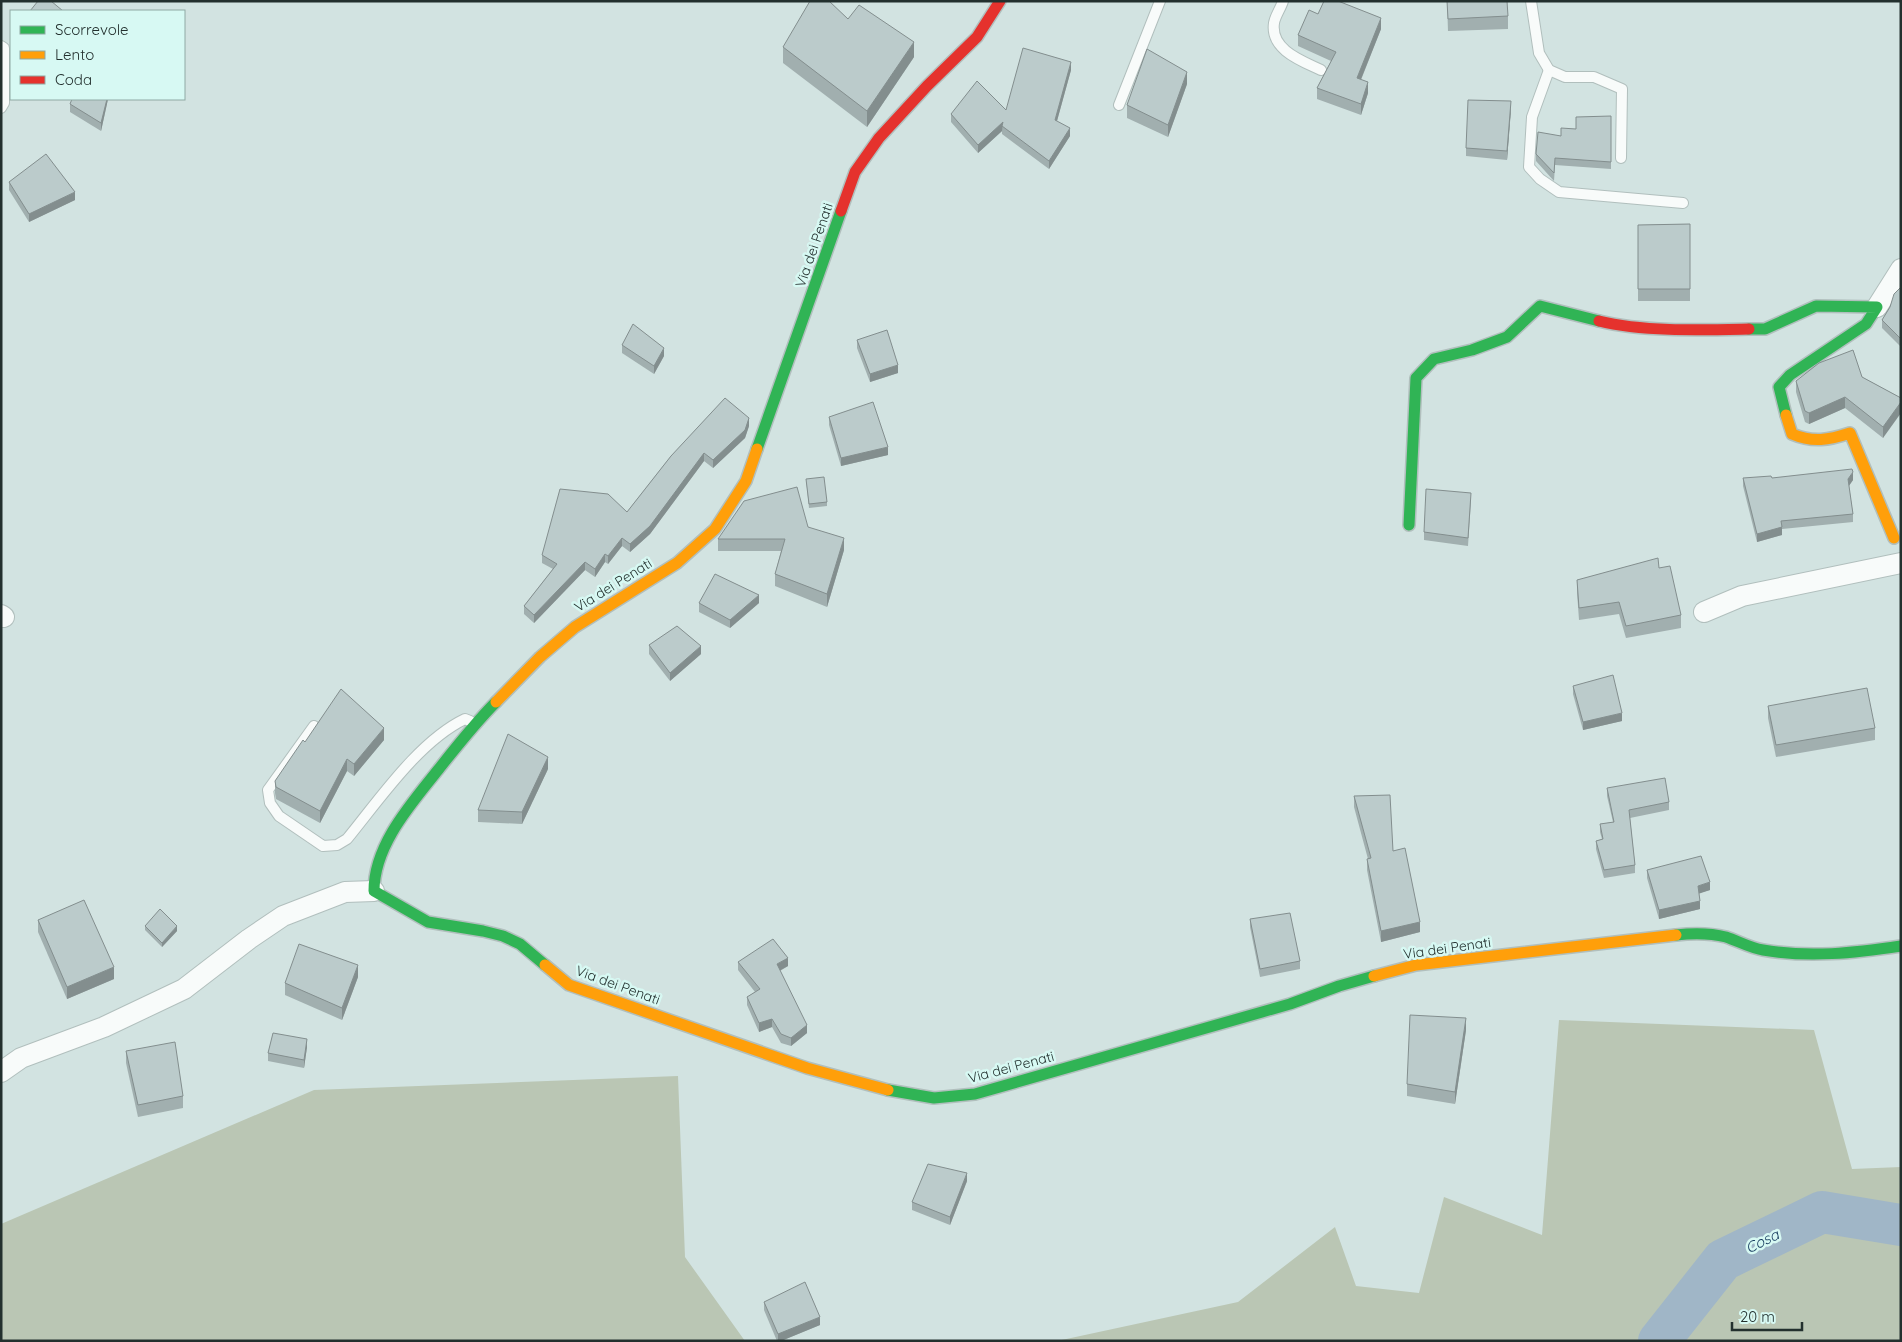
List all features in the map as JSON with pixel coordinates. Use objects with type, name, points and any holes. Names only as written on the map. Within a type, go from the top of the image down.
[{"type":"street","name":"Via dei Penati","points":[[1000,1],[977,37],[927,86],[879,138],[855,172],[746,481],[715,529],[678,562],[575,627],[540,657],[475,723],[407,810],[378,865],[374,891],[432,924],[485,930],[512,940],[532,953],[549,970],[569,985],[807,1068],[877,1088],[934,1098],[974,1094],[1290,1004],[1339,986],[1416,966],[1692,933],[1725,937],[1761,950],[1801,954],[1846,954],[1901,946]]},
{"type":"street","points":[[1901,270],[1866,324],[1790,375],[1779,387],[1782,404],[1792,434],[1807,441],[1829,440],[1850,433],[1897,532],[1901,558]]},
{"type":"street","points":[[1409,525],[1416,378],[1434,359],[1472,350],[1507,337],[1540,306],[1620,326],[1715,330],[1765,329],[1816,306],[1877,307]]},
{"type":"street","points":[[1704,612],[1742,596],[1901,563]]},
{"type":"street","points":[[1,1072],[21,1058],[104,1027],[184,989],[249,939],[283,916],[345,892],[374,891]]},
{"type":"lane","points":[[1119,105],[1160,1]]},
{"type":"lane","points":[[1283,1],[1274,24],[1278,43],[1292,55],[1321,70]]},
{"type":"lane","points":[[1531,1],[1539,53],[1549,70],[1564,77],[1594,77],[1622,90],[1621,158]]},
{"type":"lane","points":[[1,46],[4,48],[4,103],[1,108]]},
{"type":"lane","points":[[1549,70],[1532,117],[1529,167],[1540,179],[1559,192],[1683,203]]},
{"type":"lane","points":[[314,726],[268,790],[270,803],[279,816],[324,846],[338,845],[347,839],[411,762],[431,742],[465,719],[475,723]]},
{"type":"green space","points":[[1559,1020],[1814,1030],[1852,1169],[1901,1167],[1901,1341],[1057,1341],[1238,1302],[1335,1227],[1356,1286],[1419,1293],[1444,1197],[1542,1235]]},
{"type":"green space","points":[[678,1076],[685,1257],[745,1341],[1,1341],[1,1224],[314,1090]]},
{"type":"building","points":[[38,1],[51,1],[62,10],[31,10]]},
{"type":"building","points":[[810,1],[829,1],[848,19],[859,5],[914,42],[867,111],[783,47]]},
{"type":"building","points":[[1324,1],[1338,1],[1381,18],[1357,78],[1368,82],[1361,104],[1317,88],[1336,52],[1298,35],[1309,10],[1318,14]]},
{"type":"building","points":[[1447,1],[1507,1],[1508,16],[1448,19]]},
{"type":"building","points":[[1023,48],[1071,62],[1055,120],[1070,128],[1049,161],[1002,126],[1003,122],[978,145],[951,114],[977,81],[1006,110]]},
{"type":"building","points":[[1147,49],[1187,72],[1168,125],[1127,105]]},
{"type":"building","points":[[72,100],[107,100],[101,123],[70,104]]},
{"type":"building","points":[[1468,100],[1511,101],[1507,151],[1466,148]]},
{"type":"building","points":[[1611,116],[1611,162],[1555,158],[1554,173],[1536,154],[1538,132],[1561,136],[1561,128],[1576,129],[1576,117]]},
{"type":"building","points":[[46,154],[75,192],[29,214],[9,182]]},
{"type":"building","points":[[1690,224],[1690,289],[1638,289],[1638,225]]},
{"type":"building","points":[[1901,287],[1901,339],[1882,320],[1890,307],[1894,294]]},
{"type":"building","points":[[633,324],[664,348],[654,366],[622,345]]},
{"type":"building","points":[[887,330],[898,365],[870,374],[857,340]]},
{"type":"building","points":[[1853,350],[1862,377],[1901,398],[1901,402],[1883,427],[1845,397],[1809,413],[1805,411],[1796,381],[1819,363]]},
{"type":"building","points":[[725,398],[749,418],[745,430],[713,460],[704,453],[650,526],[630,544],[622,538],[608,556],[605,554],[595,569],[585,562],[534,615],[524,606],[557,564],[542,555],[560,489],[608,494],[627,512],[671,456]]},
{"type":"building","points":[[873,402],[888,447],[841,458],[829,417]]},
{"type":"building","points":[[1852,469],[1853,472],[1848,479],[1853,514],[1781,521],[1782,527],[1757,534],[1743,478],[1771,476],[1772,478]]},
{"type":"building","points":[[824,477],[827,502],[809,504],[806,479]]},
{"type":"building","points":[[797,487],[808,527],[844,538],[827,594],[775,574],[785,539],[718,539],[744,501]]},
{"type":"building","points":[[1426,489],[1471,493],[1468,538],[1424,532]]},
{"type":"building","points":[[1658,558],[1659,568],[1670,566],[1681,615],[1626,626],[1619,602],[1579,608],[1577,580]]},
{"type":"building","points":[[715,574],[759,595],[730,620],[699,603]]},
{"type":"building","points":[[677,626],[701,646],[670,673],[649,645]]},
{"type":"building","points":[[1613,675],[1622,713],[1583,722],[1573,686]]},
{"type":"building","points":[[1867,688],[1875,728],[1776,745],[1768,706]]},
{"type":"building","points":[[341,689],[384,728],[354,764],[347,759],[320,811],[276,787],[275,781],[303,740],[305,742]]},
{"type":"building","points":[[508,734],[548,757],[522,812],[478,810]]},
{"type":"building","points":[[1665,778],[1669,802],[1629,810],[1635,865],[1604,870],[1596,841],[1603,839],[1600,824],[1614,822],[1607,788]]},
{"type":"building","points":[[1390,795],[1393,851],[1405,848],[1420,922],[1381,931],[1367,859],[1371,858],[1354,796]]},
{"type":"building","points":[[1701,856],[1710,882],[1698,886],[1700,901],[1659,910],[1647,870]]},
{"type":"building","points":[[84,900],[114,967],[67,987],[38,920]]},
{"type":"building","points":[[160,909],[177,926],[162,943],[145,926]]},
{"type":"building","points":[[1290,913],[1300,961],[1260,969],[1250,919]]},
{"type":"building","points":[[773,939],[788,958],[777,964],[807,1025],[791,1038],[781,1034],[772,1019],[759,1023],[747,997],[760,989],[738,962]]},
{"type":"building","points":[[299,944],[358,965],[342,1008],[285,983]]},
{"type":"building","points":[[1410,1015],[1466,1018],[1455,1092],[1407,1084]]},
{"type":"building","points":[[273,1033],[307,1039],[304,1060],[268,1053]]},
{"type":"building","points":[[175,1042],[183,1096],[138,1105],[126,1051]]},
{"type":"building","points":[[928,1164],[967,1173],[950,1217],[912,1202]]},
{"type":"building","points":[[805,1282],[820,1317],[778,1334],[764,1302]]},
{"type":"waterway","name":"Cosa","points":[[1659,1341],[1723,1260],[1822,1212],[1901,1225]]},
{"type":"traffic: fast","points":[[757,449],[841,211]]},
{"type":"traffic: fast","points":[[1409,525],[1416,378],[1434,359],[1472,350],[1507,337],[1540,306],[1599,321]]},
{"type":"traffic: fast","points":[[1749,329],[1765,329],[1816,306],[1877,307],[1866,324],[1790,375],[1779,387],[1786,415]]},
{"type":"traffic: fast","points":[[496,702],[459,743],[396,826],[380,857],[374,891],[428,922],[503,936],[520,944],[545,965]]},
{"type":"traffic: fast","points":[[1676,935],[1714,935],[1726,937],[1758,949],[1798,954],[1866,951],[1901,946]]},
{"type":"traffic: fast","points":[[888,1090],[934,1098],[975,1094],[1290,1004],[1339,986],[1374,976]]},
{"type":"traffic: slow","points":[[1786,415],[1792,434],[1807,439],[1821,439],[1850,433],[1894,538]]},
{"type":"traffic: slow","points":[[496,702],[540,657],[575,627],[677,563],[715,529],[746,481],[757,449]]},
{"type":"traffic: slow","points":[[1374,976],[1416,965],[1676,935]]},
{"type":"traffic: slow","points":[[545,965],[569,985],[807,1068],[888,1090]]},
{"type":"traffic: jam","points":[[841,211],[855,172],[879,138],[927,86],[977,37],[1000,1]]},
{"type":"traffic: jam","points":[[1599,321],[1616,325],[1654,329],[1749,329]]}]
